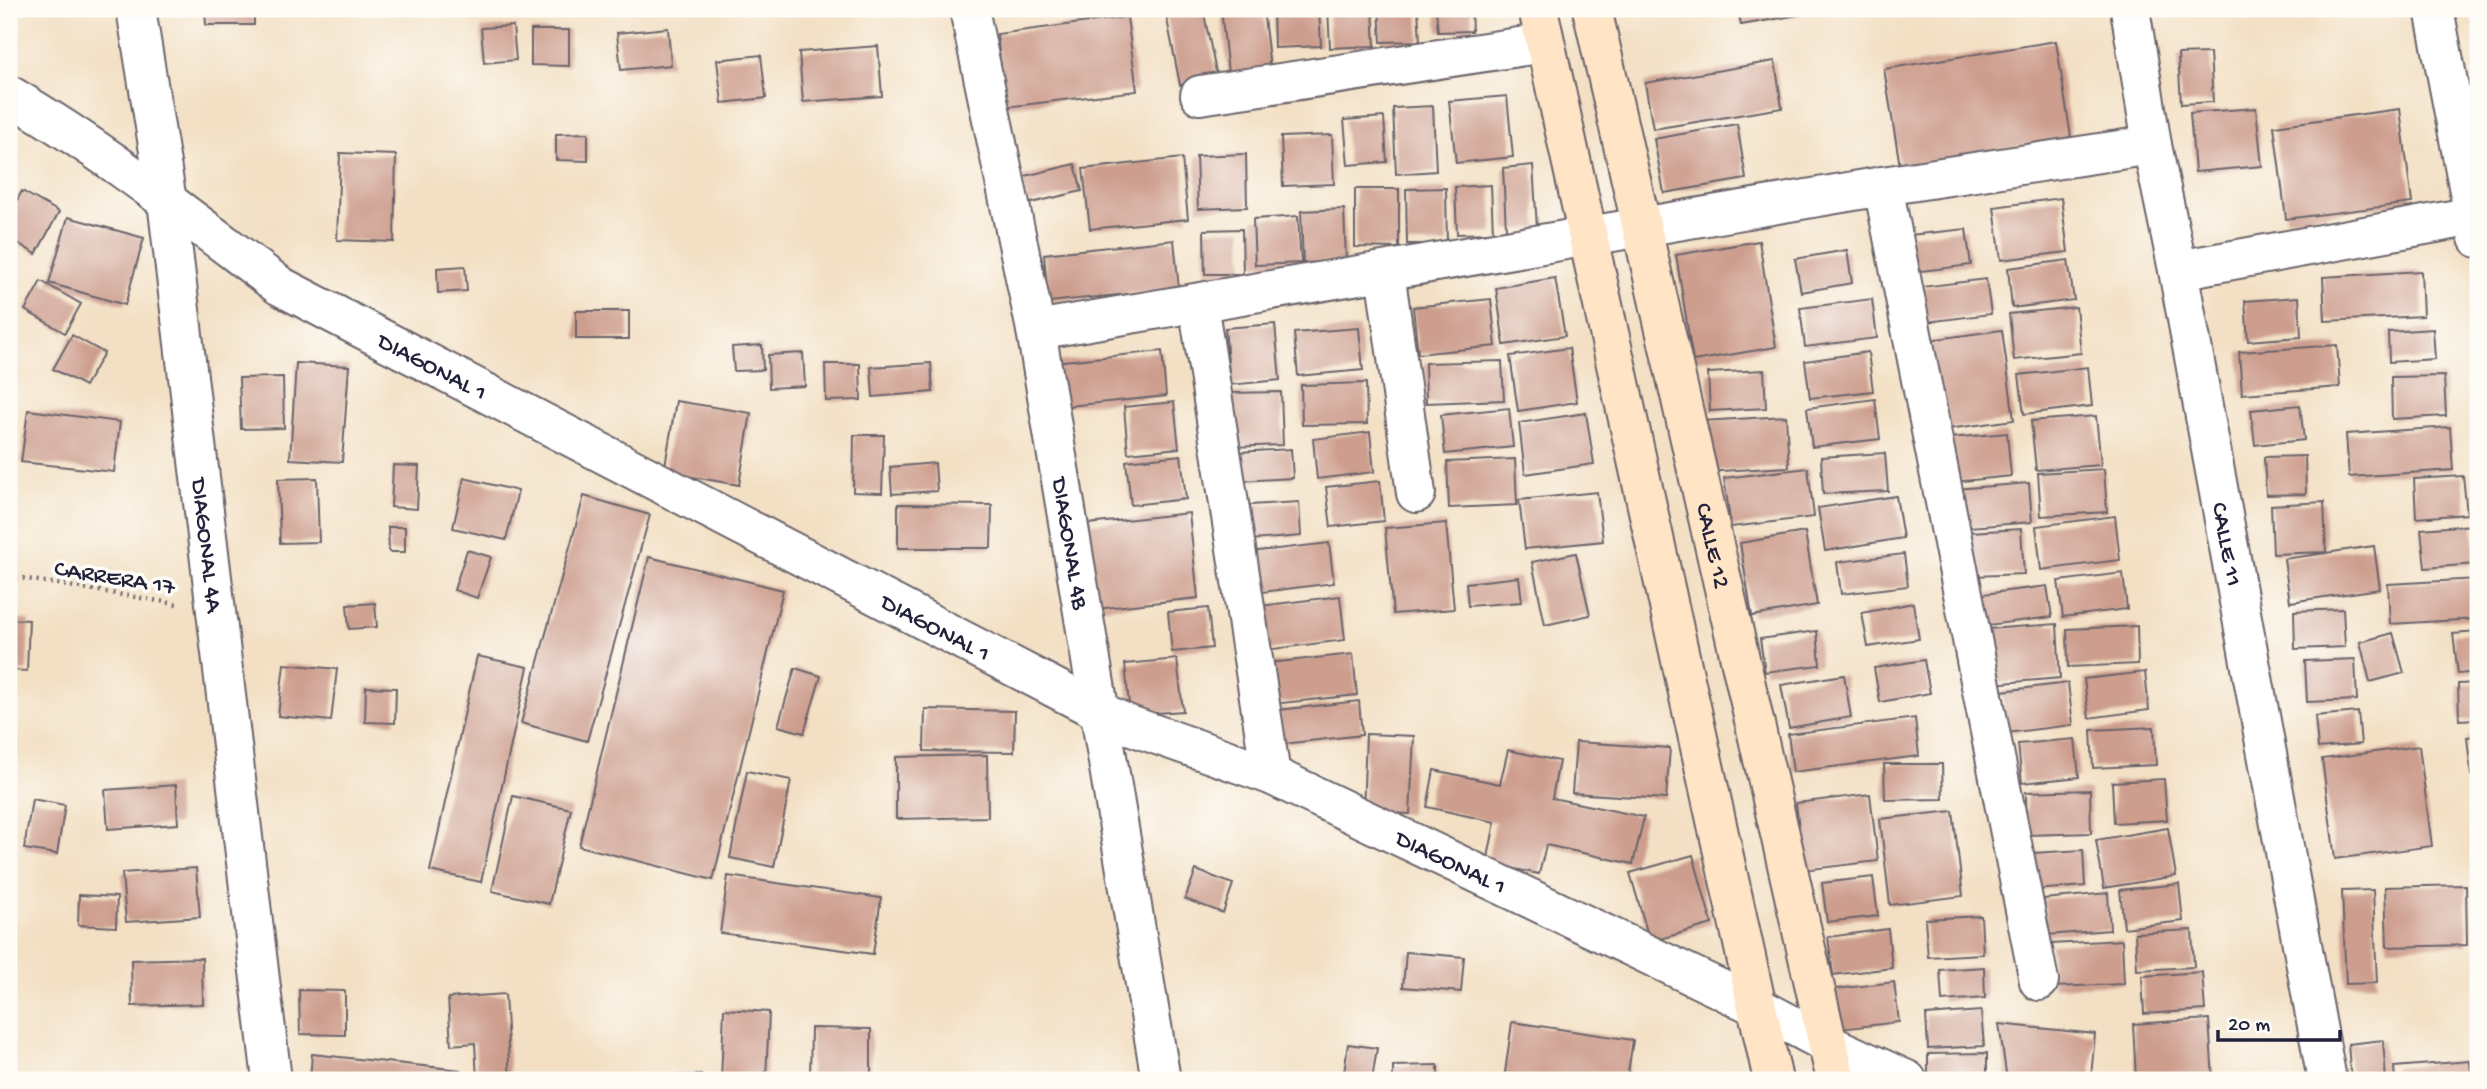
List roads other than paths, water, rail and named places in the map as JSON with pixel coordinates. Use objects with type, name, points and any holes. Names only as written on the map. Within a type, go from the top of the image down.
[{"type":"street","name":"DIAGONAL 4A","points":[[136,9],[167,201],[272,1080]]},
{"type":"street","name":"DIAGONAL 4B","points":[[969,9],[1036,330],[1161,1080]]},
{"type":"street","name":"CALLE 12","points":[[1592,9],[1832,1062]]},
{"type":"street","name":"CALLE 11","points":[[2130,9],[2152,145],[2178,270],[2326,1080]]},
{"type":"street","points":[[2178,270],[2476,227],[2434,9]]},
{"type":"street","points":[[1200,95],[1541,26],[1773,1080]]},
{"type":"street","name":"DIAGONAL 1","points":[[9,95],[167,201],[280,286],[1101,712],[1129,725],[1270,775],[1756,1006],[1832,1062],[1907,1080]]},
{"type":"street","points":[[1036,330],[1883,186],[2152,145]]},
{"type":"street","points":[[1883,186],[2039,981]]},
{"type":"street","points":[[1385,272],[1416,493]]},
{"type":"street","points":[[1198,303],[1270,775]]}]
